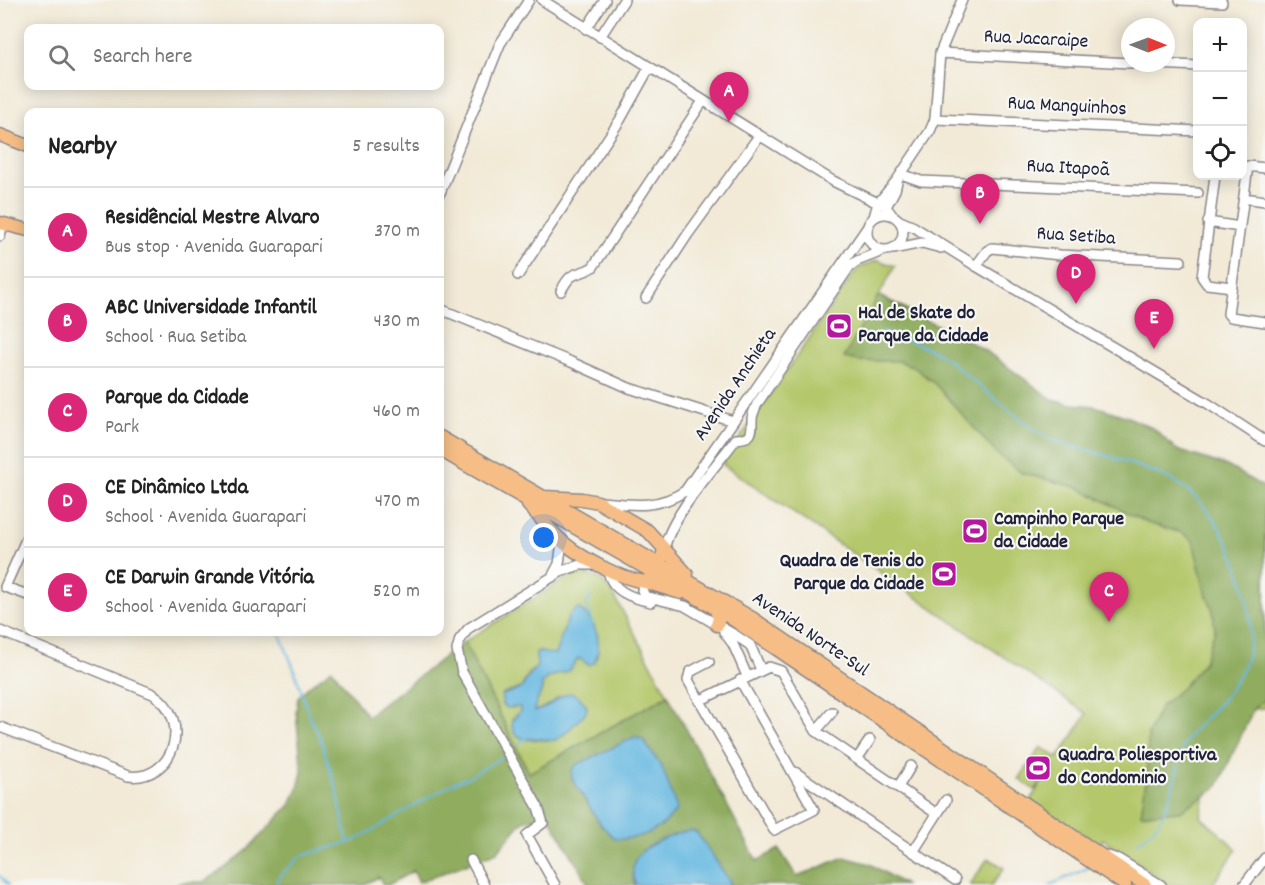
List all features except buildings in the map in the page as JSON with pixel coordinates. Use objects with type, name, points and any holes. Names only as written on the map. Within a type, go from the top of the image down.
[{"type":"main road","points":[[0,135],[24,144]]},
{"type":"main road","points":[[1,227],[24,230]]},
{"type":"main road","name":"Avenida Norte-Sul","points":[[444,439],[542,496],[565,515]]},
{"type":"main road","name":"Avenida Norte-Sul","points":[[444,452],[519,496],[565,515],[701,593],[752,618],[1145,885]]},
{"type":"main road","points":[[519,496],[562,541],[605,568],[627,578],[701,593]]},
{"type":"main road","points":[[542,496],[598,502],[648,531],[701,593]]},
{"type":"main road","points":[[562,541],[559,528],[565,515],[574,502],[582,499]]},
{"type":"main road","points":[[645,582],[658,568],[664,550]]},
{"type":"main road","name":"Avenida Norte-Sul","points":[[701,593],[715,608],[760,636],[1125,885]]},
{"type":"main road","points":[[715,608],[719,626]]},
{"type":"street","points":[[444,183],[500,44],[530,0]]},
{"type":"street","points":[[542,0],[759,136],[860,196],[882,205],[903,228],[903,237],[899,244],[888,250],[871,244],[867,235],[871,221],[868,206],[860,196]]},
{"type":"street","points":[[586,29],[605,0]]},
{"type":"street","points":[[600,37],[624,0]]},
{"type":"street","name":"Avenida Anchieta","points":[[598,502],[646,506],[685,491],[882,205],[895,190],[899,177],[930,131],[935,119],[940,53],[962,0]]},
{"type":"street","points":[[1180,0],[1222,2]]},
{"type":"street","name":"Rua Jacaraipe","points":[[940,53],[1121,63]]},
{"type":"street","points":[[1175,65],[1193,66]]},
{"type":"street","points":[[518,275],[620,120],[649,68]]},
{"type":"street","points":[[561,291],[572,274],[593,267],[703,102]]},
{"type":"street","name":"Rua Manguinhos","points":[[935,119],[1193,131]]},
{"type":"street","points":[[646,298],[688,234],[759,136]]},
{"type":"street","points":[[1247,165],[1265,168]]},
{"type":"street","name":"Rua Itapoã","points":[[899,177],[921,181],[1197,193]]},
{"type":"street","points":[[1214,180],[1202,280],[1207,284],[1232,287]]},
{"type":"street","points":[[1245,180],[1229,316],[1265,322]]},
{"type":"street","points":[[1244,198],[1265,201]]},
{"type":"street","points":[[871,221],[883,214],[914,226],[976,266],[1207,403],[1265,441]]},
{"type":"street","points":[[1208,222],[1240,227]]},
{"type":"street","name":"Avenida Anchieta","points":[[664,550],[667,536],[678,515],[736,439],[750,435],[754,426],[752,418],[757,404],[850,266],[857,261],[888,250],[922,243],[952,251]]},
{"type":"street","name":"Rua Setiba","points":[[976,266],[987,250],[992,248],[1060,255],[1181,261]]},
{"type":"street","points":[[444,311],[629,388],[733,421],[747,415],[752,418]]},
{"type":"street","points":[[733,421],[731,434],[736,439]]},
{"type":"street","points":[[551,579],[559,564],[562,541]]},
{"type":"street","points":[[0,598],[24,544]]},
{"type":"street","points":[[555,885],[527,835],[543,823],[538,807],[462,672],[457,650],[460,639],[469,628],[562,571],[580,565],[605,568],[612,582],[625,593],[652,602],[658,600]]},
{"type":"street","points":[[645,582],[643,594],[648,598],[685,606],[750,645],[761,670]]},
{"type":"street","points":[[5,587],[24,594]]},
{"type":"street","points":[[709,662],[690,672],[688,676],[699,701],[774,830],[814,810],[744,678],[738,653],[719,626]]},
{"type":"street","points":[[0,631],[153,694],[163,700],[169,709],[176,729],[170,755],[158,767],[138,777],[128,776],[1,730]]},
{"type":"street","points":[[738,653],[760,636]]},
{"type":"street","points":[[699,701],[761,670],[771,667],[781,671],[816,731],[937,814]]},
{"type":"street","points":[[816,731],[832,712]]},
{"type":"street","points":[[857,759],[870,740]]},
{"type":"street","points":[[898,787],[911,766]]},
{"type":"street","points":[[791,770],[955,880]]},
{"type":"street","points":[[807,797],[817,787]]},
{"type":"street","points":[[913,852],[946,800]]},
{"type":"street","points":[[1095,852],[1120,860],[1161,885]]},
{"type":"street","points":[[1244,885],[1265,858]]},
{"type":"street","points":[[471,860],[484,885]]},
{"type":"green space","points":[[877,260],[895,266],[879,296],[903,307],[1265,536],[1265,708],[1252,709],[1211,759],[1201,817],[1237,849],[1212,885],[1169,885],[1103,839],[1097,846],[1030,800],[1044,778],[1035,790],[1019,779],[1041,747],[1058,758],[1087,714],[722,464],[857,269]]},
{"type":"green space","points":[[878,296],[987,352],[1052,399],[1071,404],[1095,406],[1128,417],[1154,429],[1177,450],[1227,466],[1265,488],[1265,699],[1254,708],[1217,788],[1180,811],[1141,814],[1147,774],[1148,734],[1161,706],[1183,687],[1204,662],[1215,630],[1213,611],[1205,590],[1193,541],[1183,533],[1147,523],[1079,488],[1022,473],[998,455],[935,384],[914,367],[899,361],[859,361],[844,358]]},
{"type":"green space","points":[[576,572],[599,578],[612,592],[668,695],[529,773],[464,642]],"holes":[[[582,611],[598,636],[589,665],[579,658],[564,673],[547,679],[542,684],[534,708],[535,711],[551,704],[558,697],[586,712],[555,740],[526,740],[512,720],[520,712],[520,707],[514,706],[503,694],[521,688],[529,673],[537,667],[538,651],[555,654],[569,616]]]},
{"type":"green space","points":[[464,642],[529,773],[668,695],[757,861],[779,849],[797,877],[844,857],[870,864],[905,885],[732,885],[697,833],[684,833],[665,839],[658,845],[633,880],[636,885],[589,885],[549,816],[523,821],[497,852],[419,882],[413,871],[388,885],[383,885],[379,877],[363,885],[173,885],[184,882],[203,882],[217,874],[245,852],[290,805],[298,789],[302,772],[296,712],[298,697],[309,686],[332,669],[367,716]],"holes":[[[635,737],[643,740],[663,769],[674,813],[661,827],[572,771],[576,765]]]},
{"type":"green space","points":[[988,858],[1004,868],[992,885],[970,885]]},
{"type":"water","points":[[578,608],[594,626],[598,648],[594,663],[589,665],[578,658],[570,670],[547,678],[542,684],[534,709],[535,711],[543,709],[561,696],[573,694],[587,706],[586,712],[567,732],[555,740],[517,736],[512,727],[512,720],[520,712],[520,707],[507,708],[502,705],[502,696],[519,690],[537,667],[536,652],[555,654],[569,616]]},
{"type":"water","points":[[635,737],[643,740],[663,769],[677,809],[665,823],[650,832],[633,838],[615,839],[601,825],[572,779],[572,771],[576,765]]},
{"type":"water","points":[[693,831],[697,833],[732,885],[636,885],[633,869],[640,853],[665,838]]},
{"type":"waterway","points":[[882,331],[944,357],[1017,416],[1049,438],[1127,462],[1170,479],[1190,492],[1223,534],[1244,587],[1249,615],[1250,640],[1245,663],[1228,693],[1186,741],[1167,806],[1156,825],[1138,842]]},
{"type":"waterway","points":[[591,595],[586,606],[591,614],[592,625]]},
{"type":"waterway","points":[[281,636],[310,718],[320,737],[337,791],[348,843]]},
{"type":"waterway","points":[[519,744],[527,737]]},
{"type":"waterway","points":[[276,885],[281,875],[301,856],[356,840],[502,757]]},
{"type":"waterway","points":[[1050,885],[1090,867]]},
{"type":"waterway","points":[[0,876],[8,885]]},
{"type":"place","name":"Residêncial Mestre Alvaro","points":[[729,122]]},
{"type":"place","name":"ABC Universidade Infantil","points":[[980,224]]},
{"type":"place","name":"CE Dinâmico Ltda","points":[[1076,304]]},
{"type":"place","name":"Hal de Skate do Parque da Cidade","points":[[839,326]]},
{"type":"place","name":"CE Darwin Grande Vitória","points":[[1154,349]]},
{"type":"place","name":"Campinho Parque da Cidade","points":[[975,531]]},
{"type":"place","name":"Quadra de Tenis do Parque da Cidade","points":[[944,574]]},
{"type":"place","name":"Parque da Cidade","points":[[1109,622]]},
{"type":"place","name":"Quadra Poliesportiva do Condominio","points":[[1038,768]]}]
